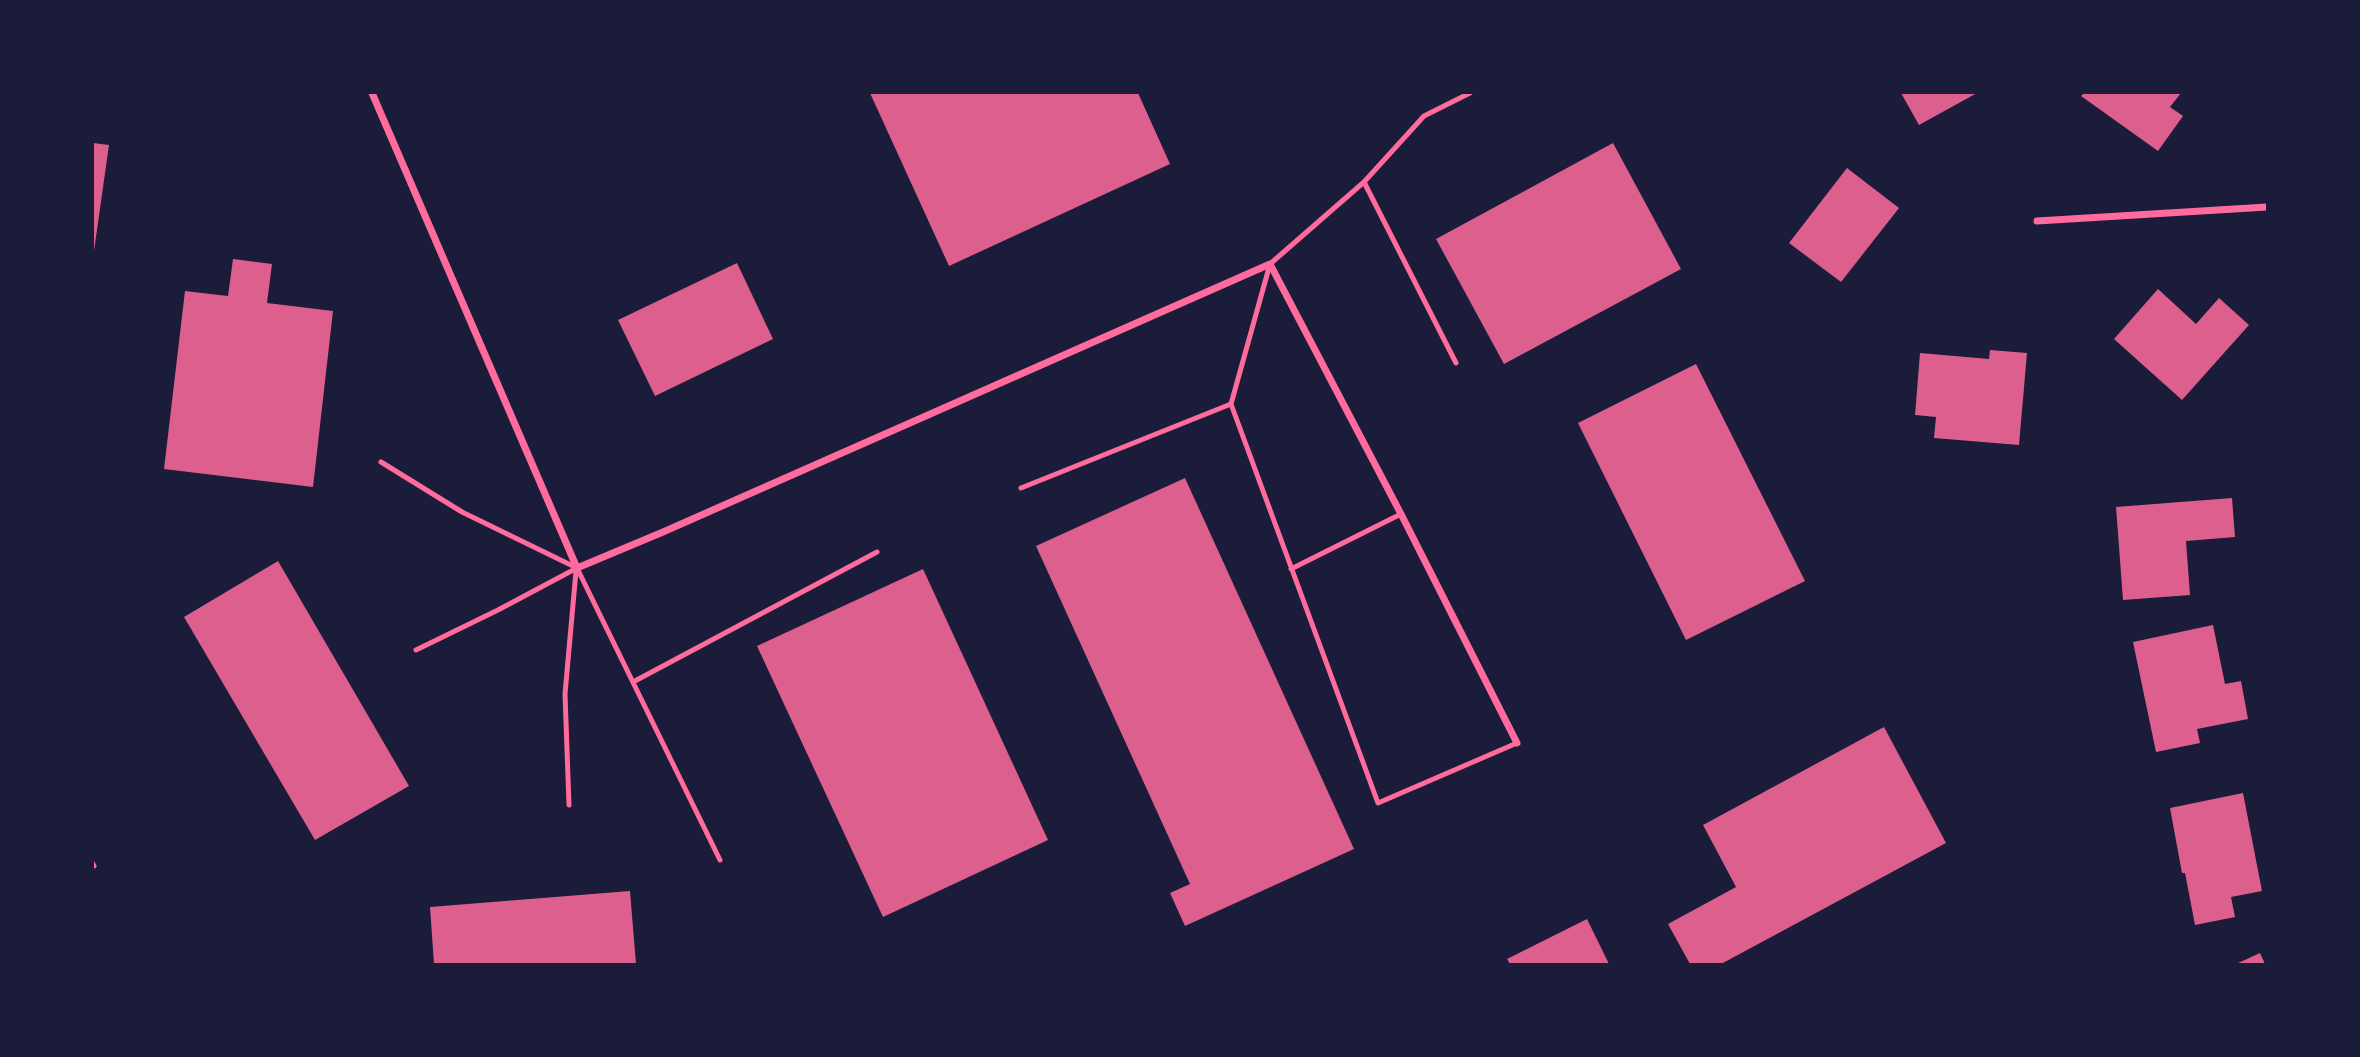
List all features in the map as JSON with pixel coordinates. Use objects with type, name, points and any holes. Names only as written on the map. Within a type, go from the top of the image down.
[{"type":"street","points":[[372,93],[577,568],[1270,264],[1517,743]]},
{"type":"street","points":[[2037,221],[2267,208]]},
{"type":"lane","points":[[1470,93],[1424,116],[1364,182],[1270,264],[1231,404],[1378,803],[1517,743]]},
{"type":"lane","points":[[1364,182],[1456,363]]},
{"type":"lane","points":[[1021,488],[1231,404]]},
{"type":"lane","points":[[382,462],[462,512],[577,568],[720,860]]},
{"type":"lane","points":[[1291,569],[1401,514]]},
{"type":"lane","points":[[633,682],[877,552]]},
{"type":"lane","points":[[416,650],[577,568]]},
{"type":"lane","points":[[569,805],[565,694],[577,568]]},
{"type":"building","points":[[870,93],[1138,93],[1170,164],[949,266]]},
{"type":"building","points":[[1901,93],[1977,93],[1919,125]]},
{"type":"building","points":[[2084,93],[2181,93],[2170,107],[2183,116],[2158,151],[2081,96]]},
{"type":"building","points":[[93,143],[109,145],[94,251],[93,251]]},
{"type":"building","points":[[1613,143],[1681,269],[1504,364],[1436,239]]},
{"type":"building","points":[[1847,168],[1899,208],[1841,282],[1789,243]]},
{"type":"building","points":[[233,259],[272,264],[267,303],[333,311],[313,487],[164,469],[185,291],[228,296]]},
{"type":"building","points":[[737,263],[773,339],[655,396],[618,320]]},
{"type":"building","points":[[2158,289],[2196,324],[2219,298],[2249,325],[2182,400],[2114,339]]},
{"type":"building","points":[[1990,350],[2027,353],[2019,445],[1934,438],[1936,417],[1915,415],[1920,353],[1989,359]]},
{"type":"building","points":[[1696,364],[1805,581],[1686,640],[1578,423]]},
{"type":"building","points":[[1185,478],[1354,849],[1185,926],[1170,893],[1190,884],[1036,546]]},
{"type":"building","points":[[2232,498],[2235,537],[2186,541],[2190,595],[2123,600],[2116,507]]},
{"type":"building","points":[[278,561],[409,786],[315,840],[184,617]]},
{"type":"building","points":[[923,569],[1048,840],[883,917],[757,646]]},
{"type":"building","points":[[2213,625],[2225,684],[2241,681],[2248,719],[2197,729],[2200,743],[2156,752],[2133,642]]},
{"type":"building","points":[[1884,727],[1946,843],[1721,964],[1690,964],[1668,924],[1736,887],[1703,825]]},
{"type":"building","points":[[2243,793],[2262,891],[2231,897],[2235,917],[2195,925],[2170,808]]},
{"type":"building","points":[[630,891],[636,964],[434,964],[430,907]]},
{"type":"building","points":[[1587,919],[1609,964],[1510,964],[1507,959]]},
{"type":"building","points":[[2260,953],[2265,964],[2236,964]]}]
